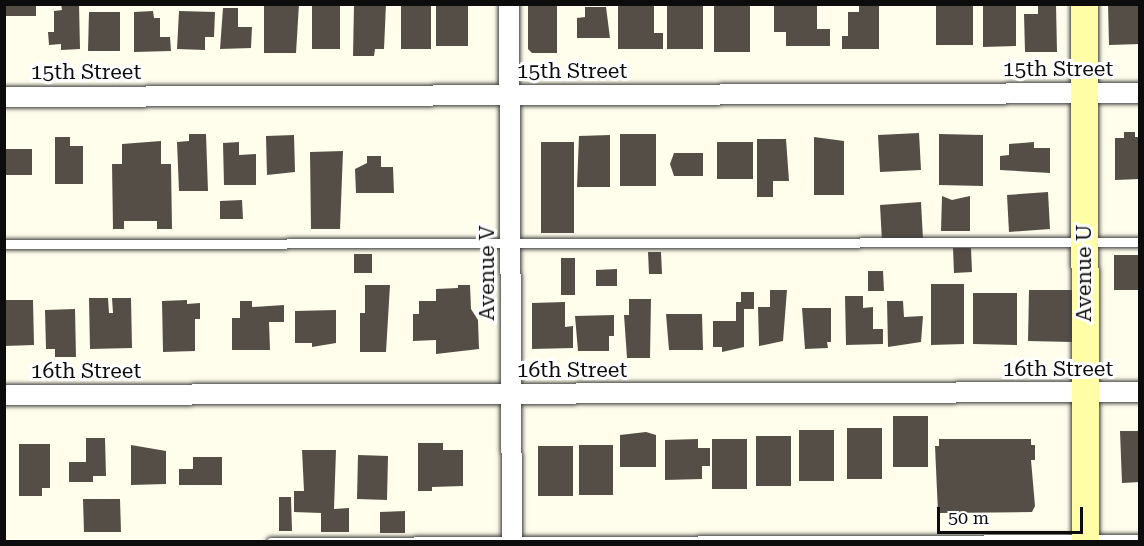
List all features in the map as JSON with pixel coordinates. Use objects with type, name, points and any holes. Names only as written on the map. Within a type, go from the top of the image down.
[{"type":"street","name":"Avenue V","points":[[509,4],[512,541]]},
{"type":"street","name":"Avenue U","points":[[1084,4],[1085,540]]},
{"type":"street","name":"15th Street","points":[[4,96],[1140,93]]},
{"type":"street","name":"16th Street","points":[[4,395],[1140,392]]},
{"type":"lane","points":[[4,244],[1140,242]]},
{"type":"lane","points":[[271,542],[1140,539]]},
{"type":"building","points":[[4,4],[36,4],[36,16],[4,16]]},
{"type":"building","points":[[61,4],[79,4],[80,49],[61,50],[61,44],[49,45],[48,32],[54,32],[54,11],[62,10]]},
{"type":"building","points":[[264,4],[299,4],[296,53],[264,53]]},
{"type":"building","points":[[386,4],[384,49],[375,49],[374,56],[353,56],[354,5]]},
{"type":"building","points":[[401,4],[431,4],[431,49],[401,49]]},
{"type":"building","points":[[436,4],[468,4],[468,46],[436,46]]},
{"type":"building","points":[[528,4],[557,4],[557,53],[532,53],[528,49]]},
{"type":"building","points":[[618,4],[654,4],[654,33],[663,33],[663,49],[618,49]]},
{"type":"building","points":[[667,4],[703,4],[703,49],[667,49]]},
{"type":"building","points":[[714,4],[750,4],[750,52],[714,52]]},
{"type":"building","points":[[774,4],[817,4],[817,29],[830,29],[830,46],[786,46],[786,32],[774,32]]},
{"type":"building","points":[[859,4],[879,4],[879,49],[842,49],[842,36],[848,36],[848,12],[859,12]]},
{"type":"building","points":[[936,4],[973,4],[973,45],[936,45]]},
{"type":"building","points":[[983,4],[1016,5],[1016,46],[983,47]]},
{"type":"building","points":[[1038,4],[1056,4],[1057,52],[1025,52],[1024,14],[1038,14]]},
{"type":"building","points":[[1108,4],[1139,4],[1140,44],[1109,45]]},
{"type":"building","points":[[312,5],[340,5],[340,49],[312,49]]},
{"type":"building","points":[[585,7],[606,7],[610,38],[577,38],[577,18],[585,17]]},
{"type":"building","points":[[223,8],[238,8],[238,27],[252,27],[251,48],[220,49]]},
{"type":"building","points":[[153,11],[154,18],[160,18],[160,37],[170,37],[171,51],[134,52],[134,12]]},
{"type":"building","points":[[179,11],[215,12],[214,37],[205,37],[205,50],[177,49]]},
{"type":"building","points":[[89,12],[120,12],[120,51],[88,51]]},
{"type":"building","points":[[1124,132],[1135,132],[1135,137],[1140,137],[1140,179],[1115,180],[1115,138],[1124,138]]},
{"type":"building","points":[[919,133],[921,170],[880,172],[878,135]]},
{"type":"building","points":[[189,134],[206,134],[208,191],[179,191],[177,142],[189,141]]},
{"type":"building","points":[[620,134],[656,134],[656,186],[620,186]]},
{"type":"building","points":[[939,134],[983,135],[983,186],[939,185]]},
{"type":"building","points":[[294,135],[295,172],[267,175],[266,136]]},
{"type":"building","points":[[610,135],[610,187],[577,187],[579,136]]},
{"type":"building","points":[[55,137],[70,137],[70,146],[83,146],[83,184],[55,184]]},
{"type":"building","points":[[814,137],[844,141],[844,195],[814,195]]},
{"type":"building","points":[[757,139],[786,139],[789,181],[773,181],[773,197],[757,197]]},
{"type":"building","points":[[161,141],[161,164],[171,164],[172,229],[157,229],[157,221],[124,221],[124,229],[113,229],[112,164],[122,164],[122,144]]},
{"type":"building","points":[[239,142],[239,155],[256,154],[256,185],[224,185],[223,143]]},
{"type":"building","points":[[541,142],[574,142],[574,233],[541,233]]},
{"type":"building","points":[[717,142],[753,142],[753,179],[717,179]]},
{"type":"building","points":[[1034,142],[1034,148],[1050,148],[1050,173],[1000,170],[1000,156],[1009,155],[1009,144]]},
{"type":"building","points":[[4,149],[32,149],[32,175],[4,175]]},
{"type":"building","points":[[343,151],[340,229],[311,229],[310,152]]},
{"type":"building","points":[[674,153],[703,153],[703,176],[674,176],[670,164]]},
{"type":"building","points":[[367,156],[381,156],[381,167],[393,167],[394,193],[356,193],[355,169],[367,163]]},
{"type":"building","points":[[1048,192],[1050,229],[1009,232],[1007,195]]},
{"type":"building","points":[[942,196],[952,200],[970,196],[970,231],[941,231]]},
{"type":"building","points":[[242,200],[243,219],[220,219],[220,201]]},
{"type":"building","points":[[921,202],[923,240],[882,242],[880,205]]},
{"type":"building","points":[[953,248],[971,248],[972,272],[954,273]]},
{"type":"building","points":[[648,252],[661,252],[662,274],[649,274]]},
{"type":"building","points":[[354,254],[372,254],[372,273],[354,273]]},
{"type":"building","points":[[1114,255],[1140,255],[1140,290],[1114,290]]},
{"type":"building","points":[[561,258],[575,258],[575,295],[561,295]]},
{"type":"building","points":[[617,269],[617,286],[596,286],[596,270]]},
{"type":"building","points":[[868,271],[883,271],[884,291],[868,291]]},
{"type":"building","points":[[931,284],[964,284],[964,344],[931,345]]},
{"type":"building","points":[[365,285],[390,285],[386,352],[360,352],[360,313],[365,313]]},
{"type":"building","points":[[458,285],[470,285],[471,309],[478,320],[479,349],[436,354],[436,340],[413,341],[413,314],[419,314],[419,301],[436,301],[436,289],[458,288]]},
{"type":"building","points":[[770,290],[787,290],[783,341],[759,346],[758,307],[770,307]]},
{"type":"building","points":[[1029,290],[1072,290],[1072,342],[1028,341]]},
{"type":"building","points":[[741,292],[754,292],[754,309],[744,309],[744,347],[722,352],[722,347],[713,347],[713,321],[736,321],[736,302],[741,302]]},
{"type":"building","points":[[973,293],[1017,293],[1017,345],[973,344]]},
{"type":"building","points":[[845,296],[863,296],[863,308],[873,307],[873,329],[883,329],[883,344],[846,345]]},
{"type":"building","points":[[89,298],[108,298],[109,313],[113,313],[112,298],[131,298],[132,348],[90,349]]},
{"type":"building","points":[[629,299],[651,299],[650,358],[627,358],[624,315],[629,315]]},
{"type":"building","points":[[4,300],[33,300],[34,345],[4,346]]},
{"type":"building","points":[[187,300],[187,304],[200,303],[200,319],[195,319],[195,351],[163,352],[162,301]]},
{"type":"building","points":[[240,301],[252,301],[252,307],[284,305],[284,322],[269,322],[270,350],[232,350],[232,318],[240,318]]},
{"type":"building","points":[[887,301],[903,301],[904,317],[923,316],[921,342],[888,347]]},
{"type":"building","points":[[565,302],[565,327],[573,326],[573,348],[532,349],[532,303]]},
{"type":"building","points":[[802,308],[831,308],[831,342],[827,342],[828,348],[805,349]]},
{"type":"building","points":[[75,309],[76,357],[55,357],[55,349],[46,349],[45,310]]},
{"type":"building","points":[[336,310],[336,343],[312,347],[312,343],[295,343],[295,311]]},
{"type":"building","points":[[666,314],[702,314],[703,350],[669,350]]},
{"type":"building","points":[[614,315],[614,336],[609,336],[609,351],[578,351],[575,316]]},
{"type":"building","points":[[893,416],[928,416],[928,467],[893,467]]},
{"type":"building","points":[[847,428],[882,428],[882,479],[847,479]]},
{"type":"building","points":[[799,430],[834,430],[834,481],[799,481]]},
{"type":"building","points":[[1120,431],[1140,431],[1140,482],[1122,483]]},
{"type":"building","points":[[646,432],[656,435],[656,467],[620,467],[620,435]]},
{"type":"building","points":[[756,436],[791,436],[791,486],[756,486]]},
{"type":"building","points":[[86,438],[105,438],[106,476],[93,476],[93,482],[69,482],[69,462],[86,462]]},
{"type":"building","points":[[698,439],[698,448],[710,448],[710,466],[702,466],[702,479],[665,480],[665,440]]},
{"type":"building","points":[[712,439],[747,439],[747,489],[712,489]]},
{"type":"building","points":[[939,439],[1031,439],[1031,445],[1035,445],[1035,460],[1031,460],[1035,506],[1032,512],[938,513],[935,446],[939,446]]},
{"type":"building","points":[[418,443],[443,443],[443,450],[463,450],[463,486],[432,487],[432,491],[418,491]]},
{"type":"building","points":[[19,444],[50,444],[50,488],[42,488],[42,496],[19,496]]},
{"type":"building","points":[[131,445],[166,451],[166,484],[131,485]]},
{"type":"building","points":[[579,445],[613,445],[613,495],[579,495]]},
{"type":"building","points":[[538,446],[573,446],[573,496],[538,496]]},
{"type":"building","points":[[302,450],[336,450],[334,509],[349,508],[349,532],[321,532],[321,513],[294,512],[294,491],[304,491]]},
{"type":"building","points":[[358,455],[388,456],[387,500],[357,499]]},
{"type":"building","points":[[193,457],[222,457],[222,485],[179,485],[179,469],[193,469]]},
{"type":"building","points":[[279,497],[291,497],[292,531],[279,531]]},
{"type":"building","points":[[83,499],[120,499],[121,532],[84,532]]},
{"type":"building","points":[[405,511],[405,533],[380,533],[380,512]]}]
